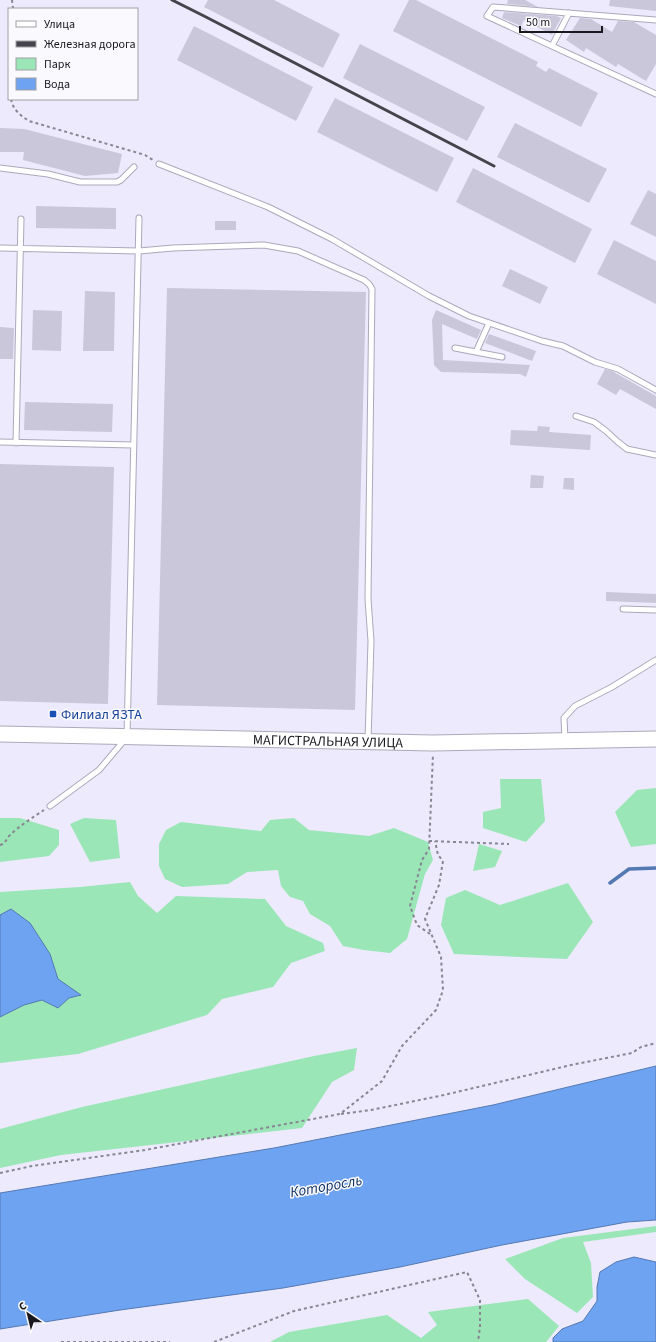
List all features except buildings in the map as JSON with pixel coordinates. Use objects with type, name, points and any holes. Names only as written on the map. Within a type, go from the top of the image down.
[{"type":"main road","name":"МАГИСТРАЛЬНАЯ УЛИЦА","points":[[0,734],[433,743],[565,742],[656,739]]},
{"type":"lane","points":[[656,20],[493,7],[487,16],[656,94]]},
{"type":"lane","points":[[552,46],[569,13]]},
{"type":"lane","points":[[159,164],[268,207],[332,240],[429,296],[469,316],[542,341],[563,346],[595,362],[618,369],[656,390]]},
{"type":"lane","points":[[0,168],[48,174],[80,182],[117,182],[134,167]]},
{"type":"lane","points":[[50,806],[99,770],[127,737],[139,218]]},
{"type":"lane","points":[[16,443],[21,219]]},
{"type":"lane","points":[[0,248],[139,251],[173,248],[264,245],[298,251],[364,280],[369,284],[372,289],[368,599],[371,641],[368,742]]},
{"type":"lane","points":[[476,352],[489,323]]},
{"type":"lane","points":[[455,348],[502,356]]},
{"type":"lane","points":[[576,416],[594,422],[627,449],[656,455]]},
{"type":"lane","points":[[0,442],[134,445]]},
{"type":"lane","points":[[624,609],[656,610]]},
{"type":"lane","points":[[565,742],[564,718],[575,706],[612,687],[656,660]]},
{"type":"path","points":[[11,100],[18,113],[28,121],[145,155],[159,164]]},
{"type":"path","points":[[431,934],[417,925],[410,906],[422,860],[429,849],[433,743]]},
{"type":"path","points":[[0,845],[3,844],[22,825],[50,806]]},
{"type":"path","points":[[429,841],[509,844]]},
{"type":"path","points":[[340,1114],[382,1081],[402,1046],[436,1010],[443,990],[441,956],[425,920],[439,885],[444,861],[438,855],[435,841]]},
{"type":"path","points":[[0,1173],[32,1166],[145,1150],[340,1114],[371,1110],[444,1095],[571,1065],[632,1053],[641,1047],[656,1043]]},
{"type":"path","points":[[214,1342],[294,1310],[467,1272],[480,1300],[480,1327],[478,1342]]},
{"type":"path","points":[[60,1342],[170,1342]]},
{"type":"green space","points":[[500,779],[541,779],[545,821],[526,842],[483,828],[483,812],[501,808]]},
{"type":"green space","points":[[656,788],[656,844],[631,847],[615,812],[637,790]]},
{"type":"green space","points":[[0,818],[20,818],[59,830],[59,845],[49,856],[0,862]]},
{"type":"green space","points":[[84,818],[116,820],[120,858],[90,862],[70,824]]},
{"type":"green space","points":[[294,818],[309,830],[369,836],[394,828],[428,842],[433,860],[425,874],[407,939],[390,953],[343,946],[330,926],[310,914],[303,901],[290,897],[281,886],[278,870],[247,872],[228,884],[182,887],[165,879],[159,866],[159,844],[166,830],[181,822],[261,831],[270,820]]},
{"type":"green space","points":[[479,844],[502,851],[495,867],[473,871]]},
{"type":"green space","points":[[130,882],[138,896],[157,913],[176,896],[265,899],[286,926],[323,943],[325,951],[291,963],[273,987],[222,999],[207,1015],[78,1054],[0,1063],[0,892]]},
{"type":"green space","points":[[568,883],[593,922],[567,959],[454,954],[441,925],[446,898],[465,890],[500,905]]},
{"type":"green space","points":[[357,1048],[354,1070],[332,1082],[302,1128],[61,1155],[0,1168],[0,1129],[82,1107]]},
{"type":"green space","points":[[656,1226],[656,1232],[583,1242],[591,1263],[593,1297],[577,1313],[525,1279],[505,1259],[563,1238]]},
{"type":"green space","points":[[528,1299],[559,1326],[546,1342],[270,1342],[289,1332],[387,1315],[421,1338],[437,1325],[428,1312]]},
{"type":"water","points":[[11,909],[30,923],[50,954],[58,979],[81,995],[69,998],[58,1008],[42,1000],[24,1005],[0,1017],[0,915]]},
{"type":"water","name":"Которосль","points":[[656,1066],[656,1220],[627,1222],[502,1245],[400,1267],[283,1288],[120,1310],[0,1329],[0,1193],[274,1148],[493,1105]]},
{"type":"water","points":[[634,1257],[656,1262],[656,1342],[553,1342],[553,1338],[562,1329],[583,1321],[597,1301],[597,1287],[600,1272],[616,1262]]},
{"type":"waterway","points":[[610,883],[629,869],[656,868]]},
{"type":"railway","points":[[172,0],[494,166]]},
{"type":"place","name":"Филиал ЯЗТА","points":[[53,714]]}]
